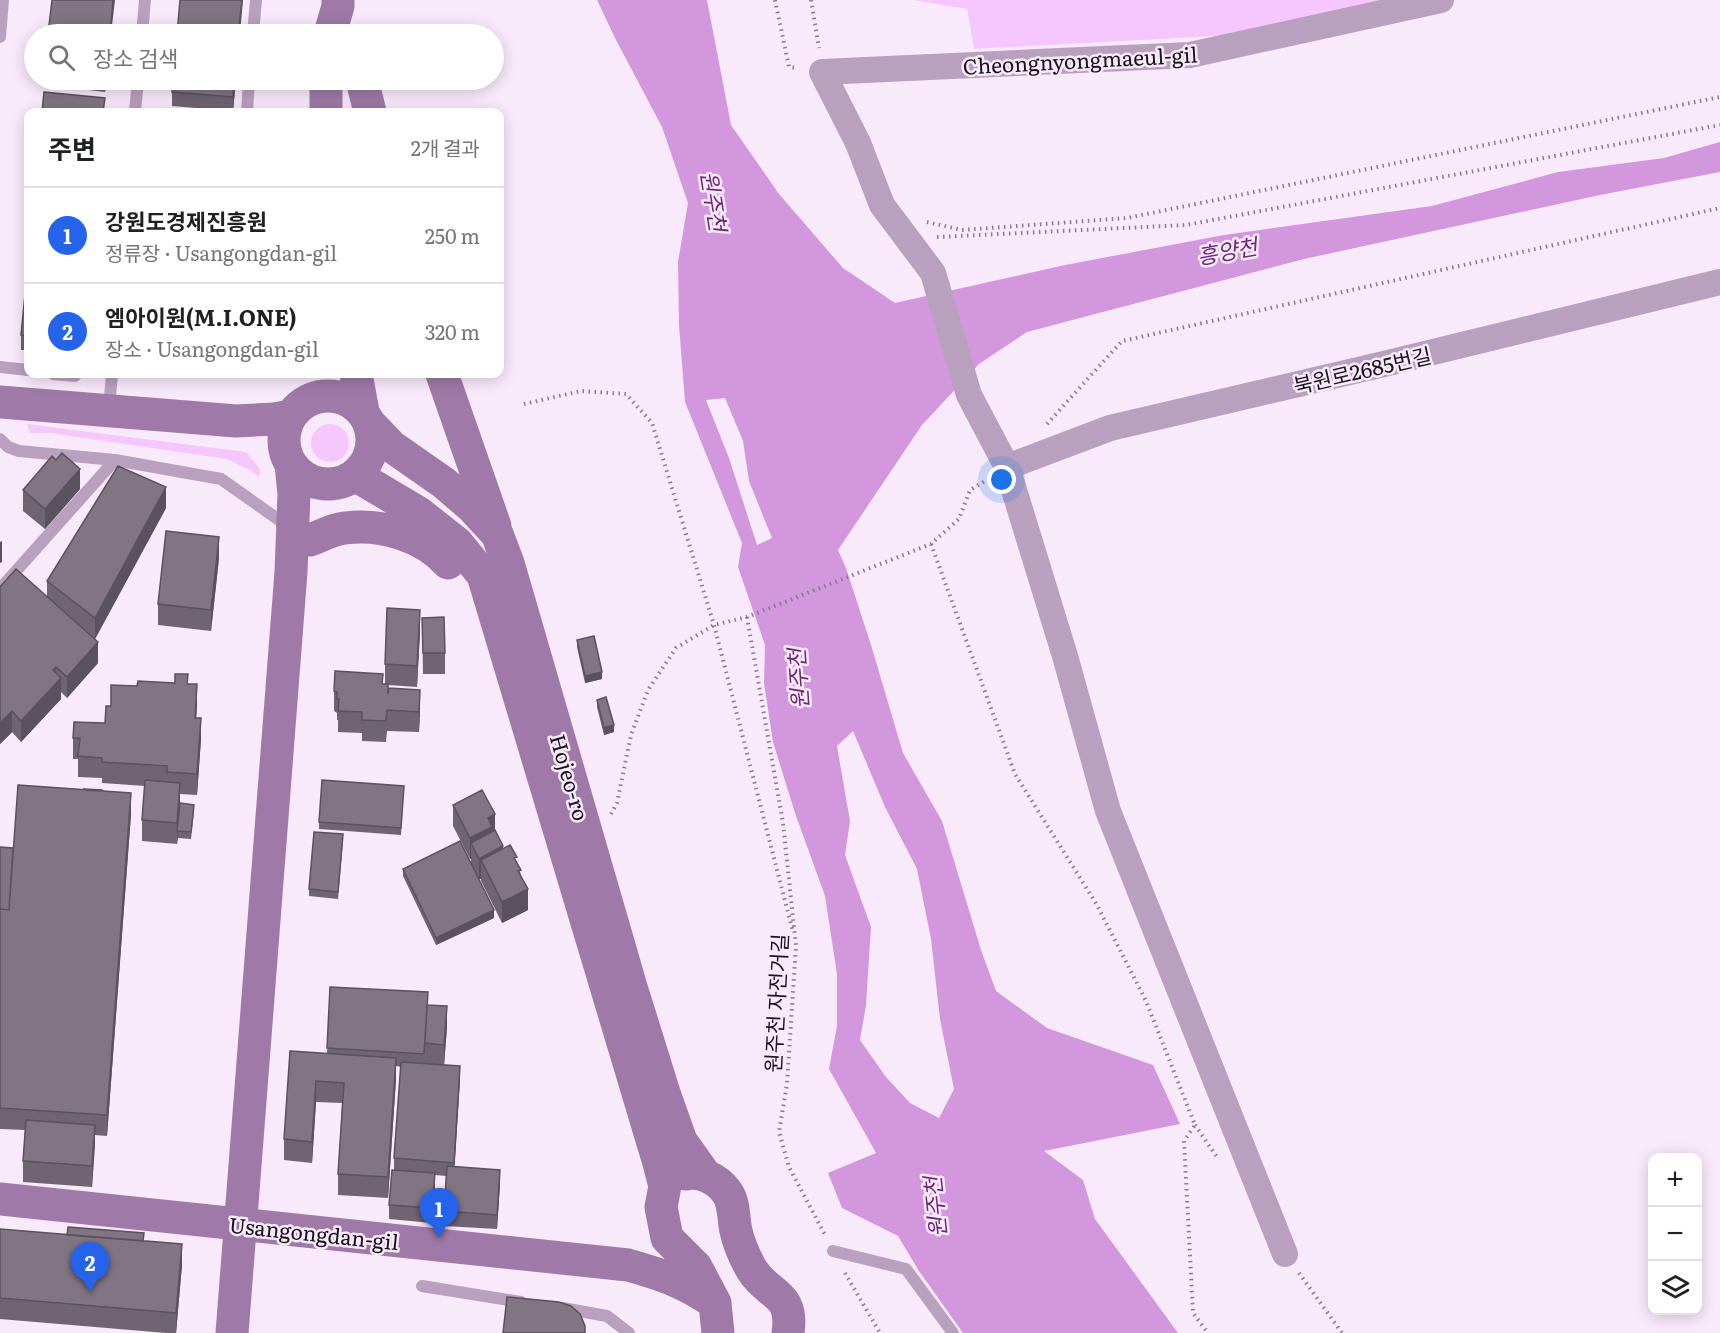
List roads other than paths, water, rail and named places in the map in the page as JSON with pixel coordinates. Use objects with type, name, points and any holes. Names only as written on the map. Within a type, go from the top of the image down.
[{"type":"street","name":"Cheongnyongmaeul-gil","points":[[1007,467],[969,395],[933,273],[882,206],[858,143],[822,72],[1190,55],[1441,0]]},
{"type":"street","points":[[326,90],[326,108]]},
{"type":"street","points":[[355,90],[355,108]]},
{"type":"street","points":[[365,90],[369,108]]},
{"type":"street","name":"북원로2685번길","points":[[1007,467],[1110,428],[1720,282]]},
{"type":"street","points":[[301,535],[349,478],[365,465],[371,452],[373,438],[357,378]]},
{"type":"street","points":[[443,378],[497,534]]},
{"type":"street","points":[[0,402],[236,421],[274,419],[302,397],[325,395],[339,397],[352,403],[366,418]]},
{"type":"street","points":[[232,1333],[291,572],[301,535],[285,432],[302,397]]},
{"type":"street","name":"Hojeo-ro","points":[[366,418],[391,446],[444,483],[472,507],[497,534],[512,574],[631,987],[681,1142],[706,1176],[717,1182],[730,1198],[740,1245],[752,1271],[783,1299],[790,1318],[788,1333]]},
{"type":"street","points":[[236,421],[266,432],[301,475],[315,482],[329,484],[349,478],[419,513],[457,543],[483,575],[502,634],[509,665]]},
{"type":"street","points":[[1007,467],[1065,656],[1108,811],[1285,1254]]},
{"type":"street","points":[[301,535],[344,528],[377,528],[412,536],[446,561],[475,599],[509,665]]},
{"type":"street","name":"Hojeo-ro","points":[[509,665],[665,1186],[661,1207],[667,1238]]},
{"type":"street","points":[[665,1186],[674,1177],[682,1174],[694,1172],[706,1176]]},
{"type":"street","name":"Usangongdan-gil","points":[[0,1199],[628,1265],[668,1276],[692,1287],[716,1318]]},
{"type":"street","points":[[628,1265],[646,1260],[667,1238],[696,1267],[716,1318]]},
{"type":"lane","points":[[0,37],[3,0]]},
{"type":"lane","points":[[143,24],[145,0]]},
{"type":"lane","points":[[254,24],[256,0]]},
{"type":"lane","points":[[135,108],[137,90]]},
{"type":"lane","points":[[247,108],[248,90]]},
{"type":"lane","points":[[0,367],[24,370]]},
{"type":"lane","points":[[109,410],[112,378]]},
{"type":"lane","points":[[0,438],[8,447],[19,451],[115,460],[221,479],[301,535]]},
{"type":"lane","points":[[0,589],[115,460]]},
{"type":"lane","points":[[833,1251],[906,1269],[953,1333]]},
{"type":"lane","points":[[422,1286],[607,1316],[629,1333]]},
{"type":"water","points":[[597,0],[707,0],[731,125],[779,194],[843,268],[895,303],[1065,265],[1224,235],[1432,206],[1558,172],[1664,158],[1720,142],[1720,172],[1600,195],[1304,259],[1027,332],[979,364],[922,425],[838,550],[871,645],[903,753],[942,821],[981,950],[996,991],[1047,1028],[1153,1065],[1180,1124],[1044,1151],[1083,1180],[1095,1219],[1178,1333],[963,1333],[919,1271],[898,1236],[842,1208],[828,1173],[876,1153],[829,1069],[837,1026],[837,974],[825,896],[795,813],[773,742],[764,683],[765,645],[738,567],[742,543],[685,402],[679,325],[678,262],[688,203],[662,127]],"holes":[[[725,398],[743,441],[749,481],[772,538],[757,545],[729,458],[706,400]],[[853,731],[885,807],[917,869],[931,939],[940,1019],[954,1089],[939,1118],[910,1103],[886,1077],[860,1040],[866,1005],[871,927],[845,855],[850,821],[837,746]]]},
{"type":"place","name":"강원도경제진흥원","points":[[439,1238]]},
{"type":"place","name":"엠아이원(M.I.ONE)","points":[[90,1292]]},
{"type":"water label","name":"원주천","points":[[715,201]]},
{"type":"water label","name":"흥양천","points":[[1227,250]]},
{"type":"water label","name":"원주천","points":[[797,679]]},
{"type":"water label","name":"원주천","points":[[934,1207]]}]
